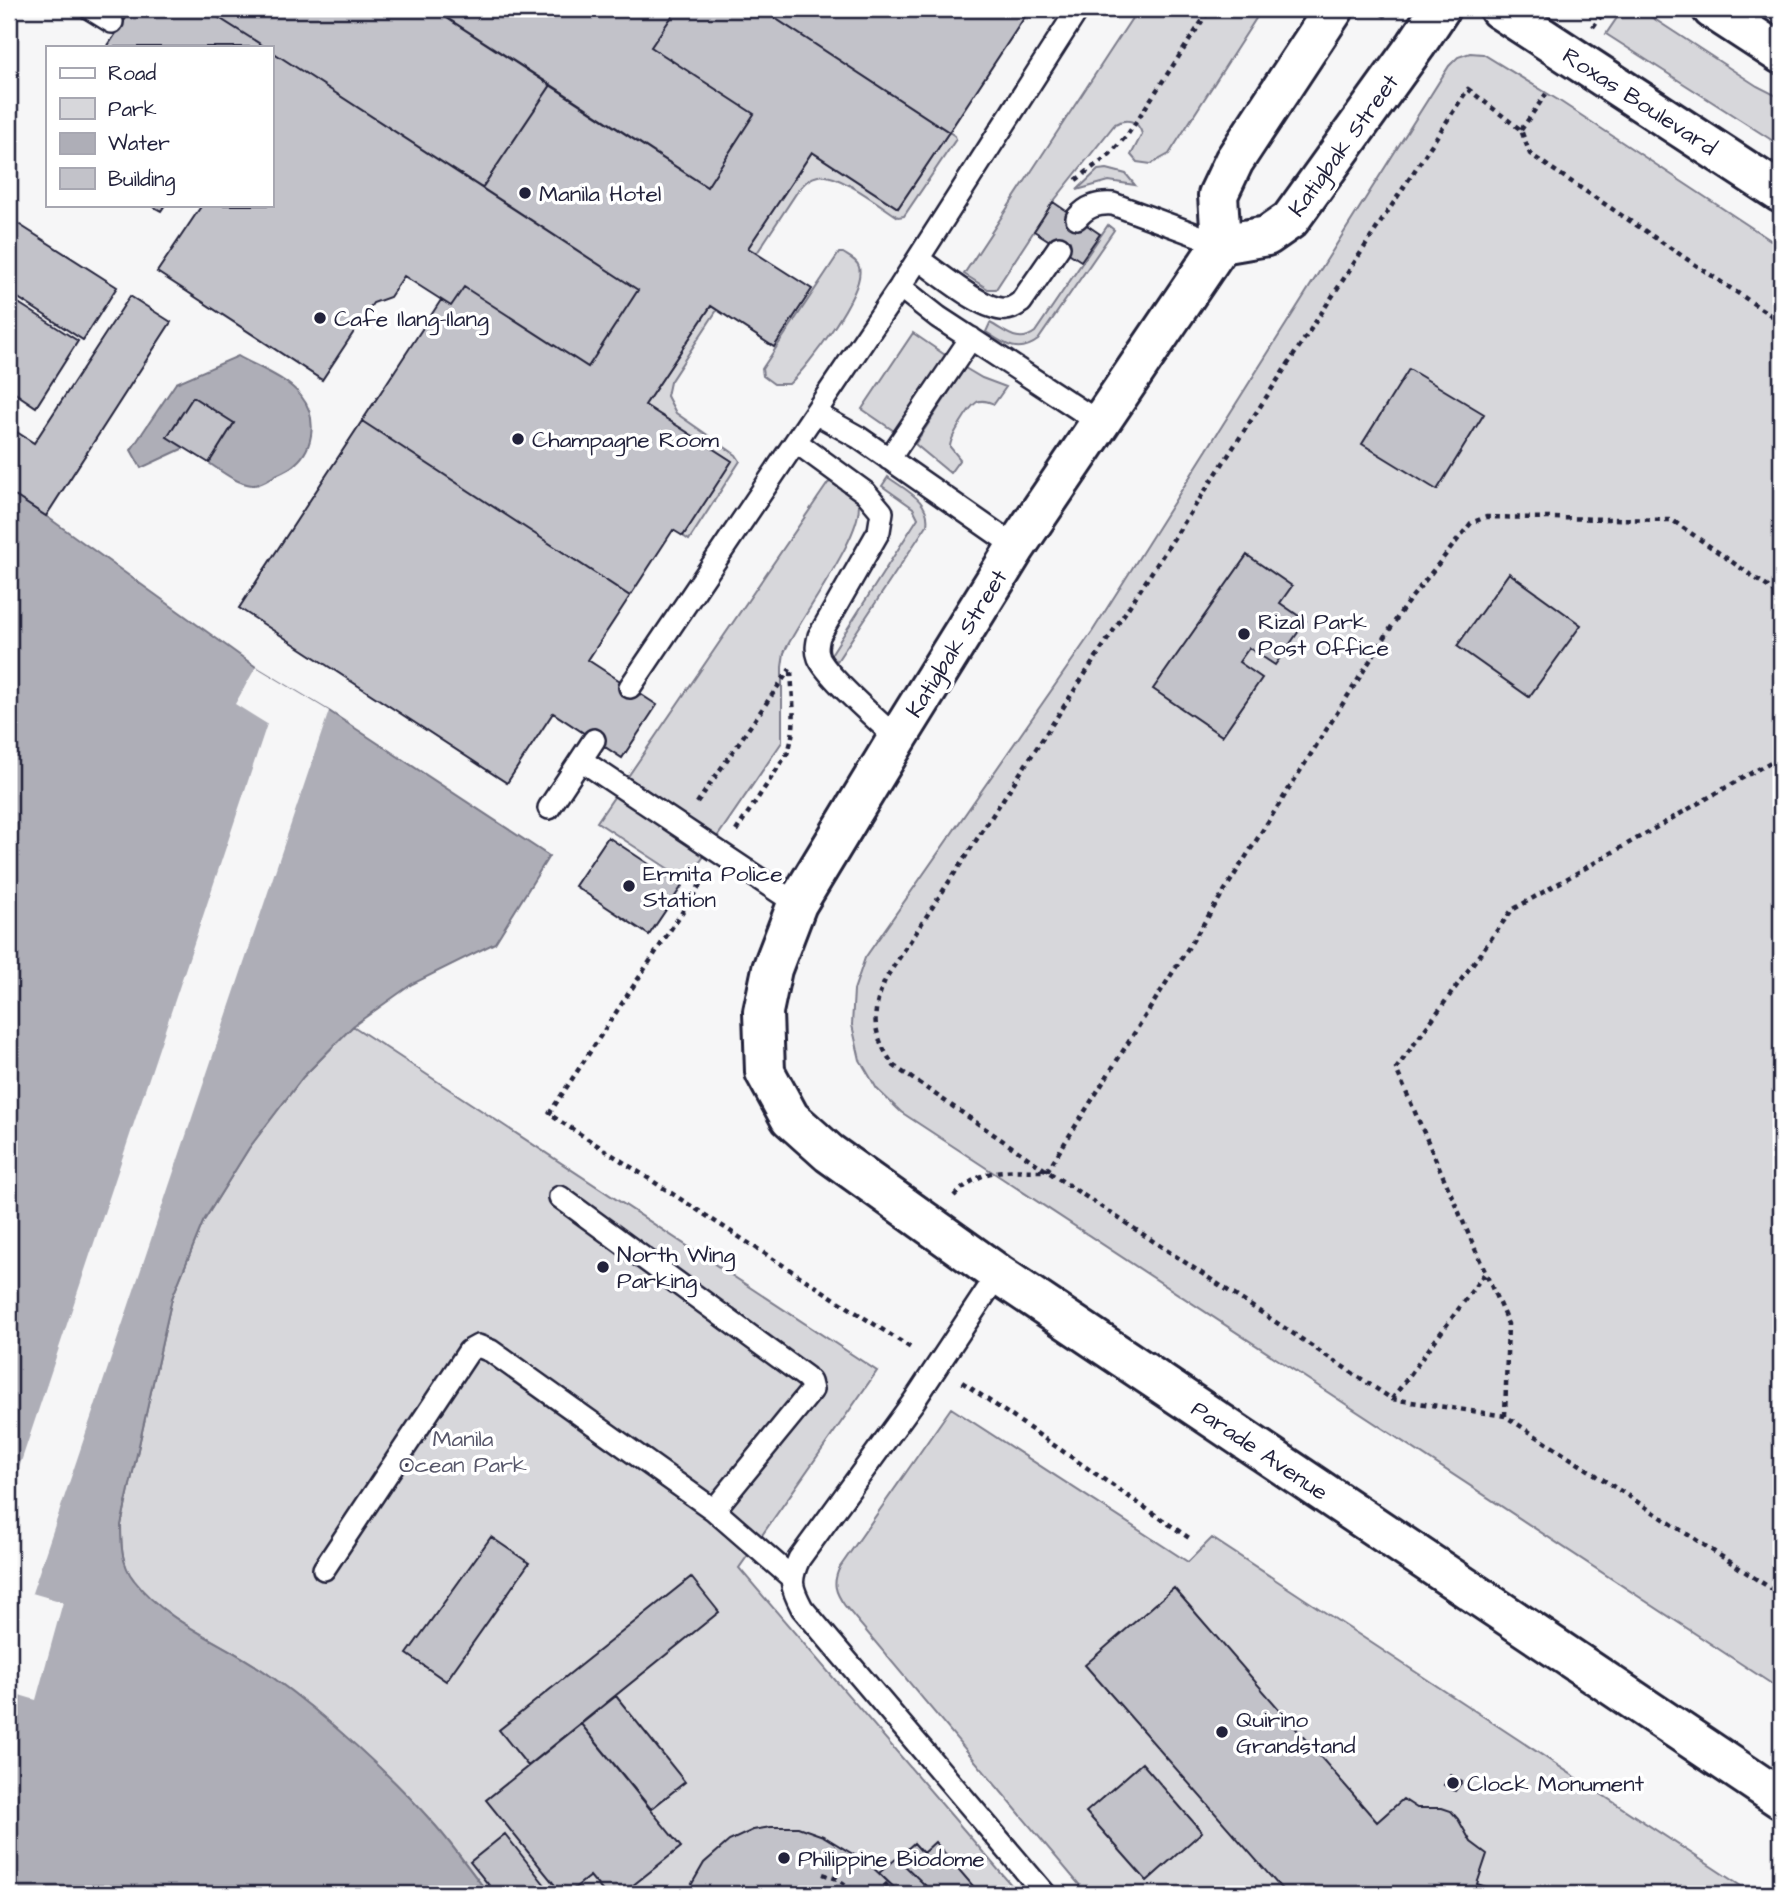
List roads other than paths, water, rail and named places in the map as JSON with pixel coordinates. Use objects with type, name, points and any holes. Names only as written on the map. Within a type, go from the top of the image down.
[{"type":"main road","points":[[1221,244],[1218,195],[1234,161],[1334,9]]},
{"type":"main road","name":"Katigbak Street","points":[[765,1072],[763,1012],[772,969],[797,904],[1016,547],[1221,244],[1267,236],[1290,220],[1440,9]]},
{"type":"main road","name":"Roxas Boulevard","points":[[1499,9],[1781,193]]},
{"type":"main road","points":[[1712,9],[1781,54]]},
{"type":"main road","name":"Parade Avenue","points":[[765,1072],[790,1118],[828,1153],[927,1224],[1781,1800]]},
{"type":"lane","points":[[91,9],[112,22]]},
{"type":"lane","points":[[630,688],[900,288],[1078,9]]},
{"type":"lane","points":[[1077,218],[1083,211],[1098,204],[1113,204],[1221,244]]},
{"type":"lane","points":[[918,259],[990,307],[1005,310],[1021,302],[1059,247]]},
{"type":"lane","points":[[900,288],[1100,423]]},
{"type":"lane","points":[[890,459],[971,338]]},
{"type":"lane","points":[[815,414],[858,437],[1016,547]]},
{"type":"lane","points":[[796,442],[866,494],[882,512],[879,531],[819,636],[816,647],[820,661],[835,679],[897,738]]},
{"type":"lane","points":[[549,808],[594,740]]},
{"type":"lane","points":[[581,760],[797,904]]},
{"type":"lane","points":[[560,1197],[806,1377],[812,1386],[812,1390],[714,1510]]},
{"type":"lane","points":[[998,1274],[938,1366],[799,1559],[791,1577],[794,1593],[802,1608],[1045,1894]]},
{"type":"lane","points":[[324,1569],[469,1351],[478,1346],[491,1351],[714,1510],[791,1577]]},
{"type":"water","points":[[238,356],[271,373],[301,396],[310,413],[312,431],[302,457],[289,469],[258,484],[246,484],[229,477],[209,463],[234,423],[193,397],[167,437],[184,448],[141,468],[131,450],[176,383]]},
{"type":"water","points":[[9,492],[256,667],[329,711],[549,856],[495,943],[412,984],[353,1026],[303,1077],[249,1148],[203,1222],[172,1298],[121,1525],[126,1567],[148,1596],[181,1622],[255,1665],[335,1727],[416,1804],[448,1840],[489,1894],[9,1894]]},
{"type":"place","name":"Manila Hotel","points":[[525,193]]},
{"type":"place","name":"Cafe Ilang-Ilang","points":[[320,318]]},
{"type":"place","name":"Champagne Room","points":[[518,439]]},
{"type":"place","name":"Rizal Park Post Office","points":[[1244,634]]},
{"type":"place","name":"Ermita Police Station","points":[[629,886]]},
{"type":"place","name":"North Wing Parking","points":[[603,1267]]},
{"type":"place","name":"Quirino Grandstand","points":[[1222,1732]]},
{"type":"place","name":"Clock Monument","points":[[1453,1783]]},
{"type":"place","name":"Philippine Biodome","points":[[784,1858]]},
{"type":"park label","name":"Manila Ocean Park","points":[[463,1451]]}]
